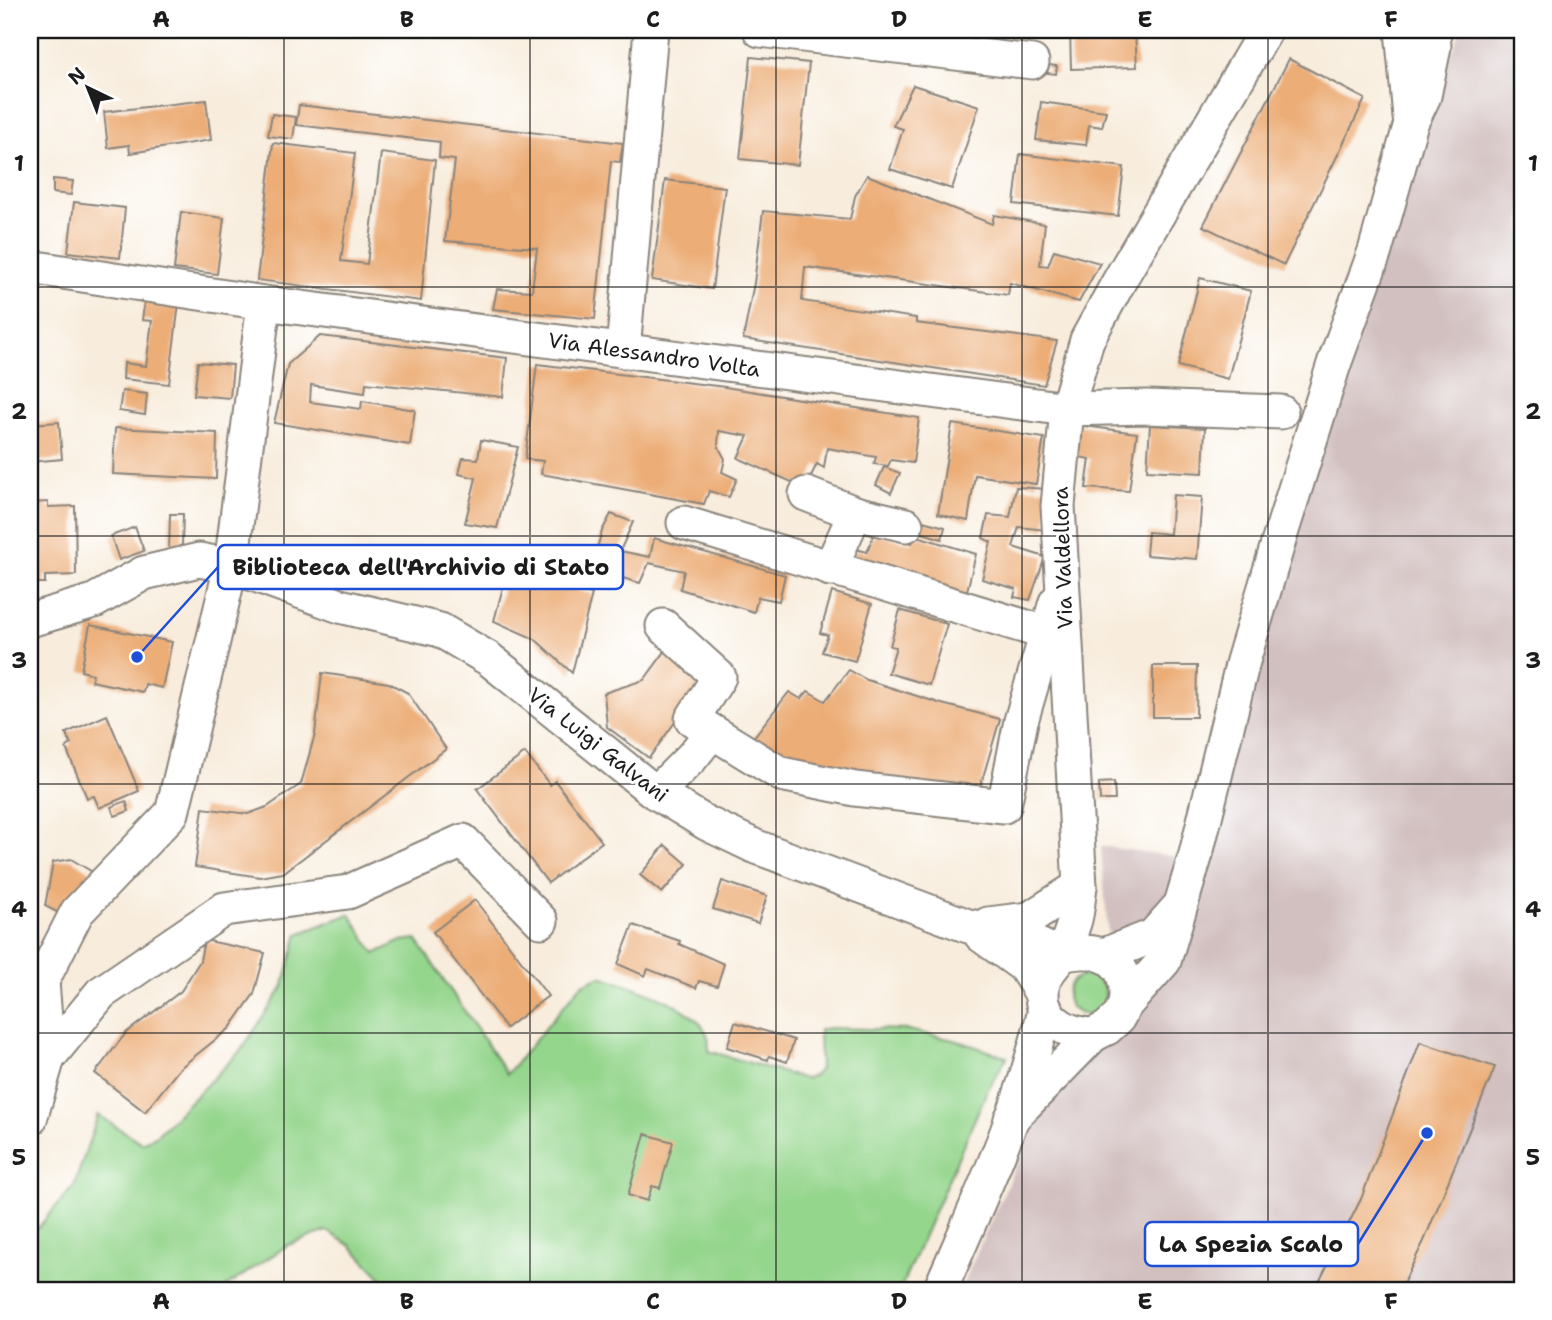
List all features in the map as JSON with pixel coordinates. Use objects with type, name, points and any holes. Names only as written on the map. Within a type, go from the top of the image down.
[{"type":"street","points":[[623,351],[651,30]]},
{"type":"street","points":[[760,30],[1032,62]]},
{"type":"street","name":"Via Valdellora","points":[[940,1290],[999,1156],[1034,1059],[1044,1002],[1044,980],[1061,955],[1076,920],[1080,886],[1058,506],[1067,409],[1087,340],[1266,30]]},
{"type":"street","name":"Via Valdellora","points":[[1011,1119],[1093,1035],[1118,1018],[1125,1005],[1164,961],[1183,902],[1243,661],[1334,364],[1374,251],[1411,123],[1424,96],[1434,47],[1425,31]]},
{"type":"street","name":"Via Alessandro Volta","points":[[30,267],[264,303],[1067,409],[1147,407],[1281,412]]},
{"type":"street","points":[[30,1119],[48,1058],[43,981],[77,912],[172,813],[231,566],[264,303]]},
{"type":"street","points":[[806,494],[855,513],[906,525]]},
{"type":"street","points":[[830,569],[855,513]]},
{"type":"street","points":[[684,523],[1046,633]]},
{"type":"street","name":"Via Luigi Galvani","points":[[30,620],[94,601],[144,573],[198,560],[231,566],[340,606],[440,630],[489,659],[656,793],[706,823],[754,846],[968,926],[1012,933],[1061,955]]},
{"type":"street","points":[[663,626],[719,677],[692,719],[781,774],[855,789],[1004,806],[1021,721],[1053,607],[1062,591]]},
{"type":"street","points":[[656,793],[692,757],[712,732]]},
{"type":"street","points":[[48,1058],[101,993],[224,909],[348,892],[463,841],[541,921]]},
{"type":"street","points":[[968,926],[1029,919],[1080,886]]},
{"type":"street","name":"Via Valdellora","points":[[1061,955],[1090,951],[1104,955],[1153,936],[1183,902]]},
{"type":"street","name":"Via Luigi Galvani","points":[[968,926],[1024,966],[1044,1002]]},
{"type":"street","points":[[1104,955],[1116,964],[1124,976],[1127,991],[1125,1005]]},
{"type":"street","points":[[1044,1002],[1053,1021],[1065,1030],[1093,1035]]},
{"type":"shaded area","points":[[1461,30],[1522,30],[1522,1290],[960,1290],[1057,1073],[1093,1028],[1110,999],[1101,846],[1178,857],[1322,386]]},
{"type":"green space","points":[[350,914],[375,954],[401,941],[416,939],[507,1074],[581,985],[600,976],[660,997],[689,1013],[707,1034],[709,1051],[805,1079],[815,1075],[820,1069],[819,1030],[830,1028],[908,1030],[958,1041],[1007,1057],[987,1091],[900,1290],[392,1289],[350,1245],[327,1231],[288,1245],[221,1290],[30,1290],[30,1237],[74,1186],[98,1115],[142,1143],[157,1135],[242,1049],[283,987],[298,934]]},
{"type":"green space","points":[[1086,976],[1100,981],[1105,995],[1100,1009],[1086,1014],[1072,1009],[1067,995],[1072,981]]},
{"type":"building","points":[[1070,30],[1135,30],[1137,67],[1071,69]]},
{"type":"building","points":[[1167,30],[1188,30],[1188,31],[1168,36]]},
{"type":"building","points":[[751,57],[809,63],[798,165],[740,159]]},
{"type":"building","points":[[1289,59],[1365,99],[1284,265],[1203,226]]},
{"type":"building","points":[[1049,65],[1057,66],[1056,74],[1047,73]]},
{"type":"building","points":[[913,85],[979,106],[952,189],[890,169],[903,129],[893,126]]},
{"type":"building","points":[[206,100],[211,140],[130,153],[129,145],[108,148],[104,112]]},
{"type":"building","points":[[1041,102],[1106,111],[1102,127],[1089,125],[1086,145],[1036,140]]},
{"type":"building","points":[[299,105],[623,143],[620,162],[611,161],[595,319],[493,309],[497,289],[532,291],[537,248],[445,241],[455,160],[439,158],[440,142],[296,125]]},
{"type":"building","points":[[272,114],[296,117],[293,139],[268,136]]},
{"type":"building","points":[[273,143],[355,153],[341,261],[367,264],[381,153],[435,160],[421,301],[257,280]]},
{"type":"building","points":[[1020,154],[1124,167],[1118,216],[1014,204]]},
{"type":"building","points":[[867,175],[992,224],[994,215],[1045,224],[1040,265],[1048,266],[1054,250],[1100,263],[1079,302],[1010,283],[1008,295],[805,267],[802,301],[916,318],[916,323],[1057,341],[1044,385],[743,339],[754,283],[763,211],[850,219],[855,196]]},
{"type":"building","points":[[53,179],[73,181],[71,195],[53,193]]},
{"type":"building","points":[[665,180],[725,187],[712,289],[652,280]]},
{"type":"building","points":[[74,202],[125,208],[120,258],[68,252]]},
{"type":"building","points":[[181,212],[224,218],[217,274],[174,269]]},
{"type":"building","points":[[1200,278],[1251,291],[1228,379],[1178,366]]},
{"type":"building","points":[[146,291],[180,295],[169,384],[123,379],[124,363],[146,366],[152,321],[142,320]]},
{"type":"building","points":[[320,336],[507,358],[503,397],[366,383],[365,393],[311,385],[310,402],[361,409],[362,401],[415,410],[410,445],[274,423],[288,364]]},
{"type":"building","points":[[198,362],[233,365],[230,398],[194,395]]},
{"type":"building","points":[[537,364],[725,387],[919,418],[913,463],[891,460],[888,466],[874,464],[876,457],[827,448],[824,468],[817,464],[805,488],[738,458],[748,436],[719,431],[718,446],[725,459],[722,472],[737,479],[729,497],[709,491],[704,504],[541,474],[543,461],[525,459]]},
{"type":"building","points":[[122,391],[147,394],[145,415],[119,411]]},
{"type":"building","points":[[59,422],[62,459],[30,462],[30,424]]},
{"type":"building","points":[[952,424],[1044,438],[1036,484],[975,475],[968,521],[938,514]]},
{"type":"building","points":[[1077,425],[1137,433],[1129,491],[1086,488],[1090,459],[1074,456]]},
{"type":"building","points":[[1150,425],[1205,428],[1203,473],[1147,470]]},
{"type":"building","points":[[115,428],[217,433],[216,479],[113,474]]},
{"type":"building","points":[[481,440],[518,447],[497,528],[465,523],[476,478],[459,474],[463,458],[478,459]]},
{"type":"building","points":[[884,467],[900,473],[891,493],[876,485]]},
{"type":"building","points":[[1016,487],[1047,489],[1046,530],[1019,527],[1013,547],[1045,557],[1030,600],[1014,597],[1016,589],[982,579],[991,542],[983,538],[988,515],[1010,517]]},
{"type":"building","points":[[1173,495],[1202,497],[1197,559],[1146,555],[1148,532],[1170,534]]},
{"type":"building","points":[[48,502],[48,507],[75,506],[76,575],[45,576],[45,583],[30,583],[30,503]]},
{"type":"building","points":[[170,514],[183,514],[182,545],[169,552]]},
{"type":"building","points":[[611,514],[633,522],[620,551],[650,557],[654,538],[785,575],[779,601],[758,597],[754,612],[680,589],[684,571],[649,563],[640,583],[591,569],[602,531]]},
{"type":"building","points":[[919,520],[945,527],[942,539],[916,531]]},
{"type":"building","points":[[135,527],[144,551],[119,560],[111,536]]},
{"type":"building","points":[[874,534],[912,543],[914,535],[976,554],[964,603],[851,569],[856,549],[867,552]]},
{"type":"building","points":[[507,572],[592,594],[572,673],[535,639],[494,621]]},
{"type":"building","points":[[832,592],[872,604],[855,661],[822,652],[828,635],[820,633]]},
{"type":"building","points":[[900,610],[947,624],[929,685],[888,673],[896,647],[890,646]]},
{"type":"building","points":[[90,625],[172,642],[162,688],[145,684],[143,692],[91,681],[93,674],[81,671]]},
{"type":"building","points":[[667,649],[707,678],[649,758],[607,727],[604,693],[644,680]]},
{"type":"building","points":[[1153,666],[1197,666],[1196,717],[1153,717]]},
{"type":"building","points":[[849,670],[867,680],[1000,719],[979,791],[793,770],[753,738],[789,692],[801,699],[808,691],[825,701]]},
{"type":"building","points":[[322,673],[389,683],[408,693],[446,749],[283,873],[260,877],[195,867],[203,808],[248,814],[267,807],[301,784],[315,734]]},
{"type":"building","points":[[107,715],[139,791],[99,808],[94,796],[87,798],[66,748],[71,744],[66,733]]},
{"type":"building","points":[[525,753],[550,785],[555,781],[602,842],[548,883],[477,789]]},
{"type":"building","points":[[1114,782],[1115,800],[1100,800],[1099,783]]},
{"type":"building","points":[[126,801],[129,811],[115,816],[111,807]]},
{"type":"building","points":[[665,845],[687,864],[662,893],[640,875]]},
{"type":"building","points":[[71,859],[94,873],[59,913],[45,906],[53,862]]},
{"type":"building","points":[[722,881],[767,896],[758,923],[713,909]]},
{"type":"building","points":[[475,900],[548,996],[506,1028],[433,932]]},
{"type":"building","points":[[633,925],[680,941],[679,944],[724,964],[717,986],[699,981],[696,988],[648,969],[645,976],[618,964]]},
{"type":"building","points":[[204,940],[265,953],[254,994],[230,1028],[180,1068],[145,1112],[95,1073],[126,1033],[181,991],[200,961]]},
{"type":"building","points":[[735,1022],[794,1040],[787,1062],[769,1056],[768,1060],[727,1047]]},
{"type":"building","points":[[1420,1042],[1495,1067],[1424,1241],[1400,1290],[1315,1290],[1361,1199]]},
{"type":"building","points":[[645,1134],[673,1142],[660,1188],[652,1186],[647,1201],[628,1195]]},
{"type":"building","points":[[378,1284],[380,1290],[350,1290],[350,1289]]},
{"type":"place","name":"Biblioteca dell'Archivio di Stato","points":[[137,657]]},
{"type":"place","name":"La Spezia Scalo","points":[[1427,1133]]}]
